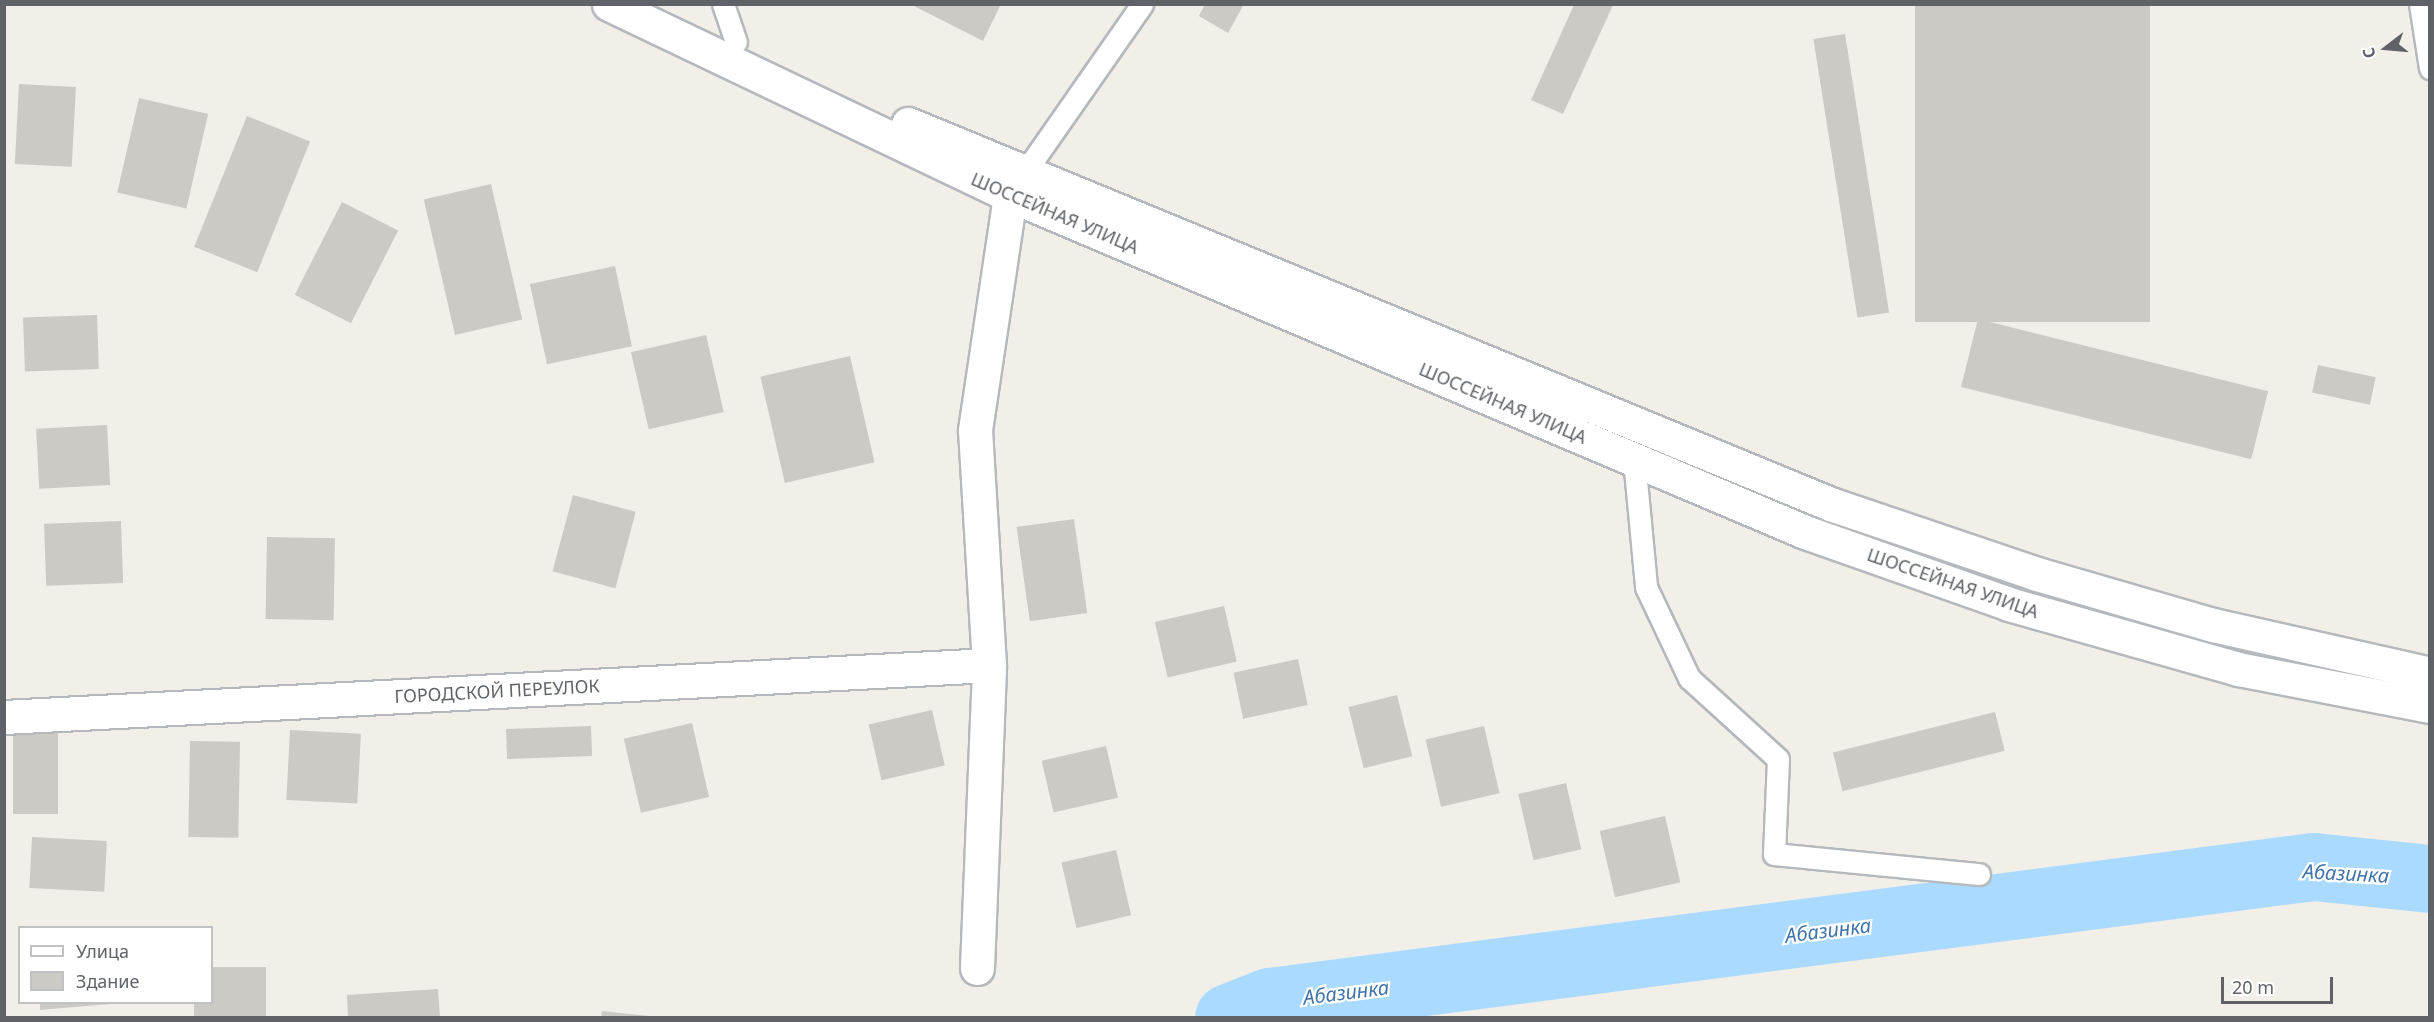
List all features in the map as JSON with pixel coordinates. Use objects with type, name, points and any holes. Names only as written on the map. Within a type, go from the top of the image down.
[{"type":"main road","name":"ШОССЕЙНАЯ УЛИЦА","points":[[609,4],[1634,459],[1805,532],[2009,604],[2238,669],[2430,706]]},
{"type":"main road","name":"ШОССЕЙНАЯ УЛИЦА","points":[[658,4],[876,110],[1017,184],[1833,505],[2037,574],[2213,625],[2430,674]]},
{"type":"main road","points":[[977,968],[989,665],[975,430],[1017,184]]},
{"type":"main road","name":"ГОРОДСКОЙ ПЕРЕУЛОК","points":[[4,717],[989,665]]},
{"type":"lane","points":[[723,4],[736,42]]},
{"type":"lane","points":[[1017,184],[1142,4]]},
{"type":"lane","points":[[2420,4],[2430,68]]},
{"type":"lane","points":[[1634,459],[1646,587],[1689,678],[1778,759],[1774,854],[1979,874]]},
{"type":"building","points":[[910,4],[1001,4],[983,41]]},
{"type":"building","points":[[1205,4],[1244,4],[1228,33],[1199,16]]},
{"type":"building","points":[[1915,4],[2150,4],[2150,322],[1915,322]]},
{"type":"building","points":[[1574,5],[1613,5],[1563,114],[1531,100]]},
{"type":"building","points":[[1845,34],[1889,313],[1858,318],[1813,39]]},
{"type":"building","points":[[19,84],[76,87],[72,167],[15,164]]},
{"type":"building","points":[[139,98],[208,114],[186,208],[117,193]]},
{"type":"building","points":[[247,116],[310,141],[257,272],[194,247]]},
{"type":"building","points":[[491,184],[522,319],[455,335],[424,200]]},
{"type":"building","points":[[342,202],[398,231],[351,323],[295,295]]},
{"type":"building","points":[[615,266],[632,346],[547,364],[530,284]]},
{"type":"building","points":[[97,315],[99,369],[25,372],[23,318]]},
{"type":"building","points":[[1978,319],[2268,391],[2251,459],[1961,387]]},
{"type":"building","points":[[706,335],[724,412],[649,429],[631,352]]},
{"type":"building","points":[[850,356],[875,462],[785,483],[760,377]]},
{"type":"building","points":[[2318,365],[2376,377],[2370,405],[2312,392]]},
{"type":"building","points":[[107,425],[110,485],[39,489],[36,429]]},
{"type":"building","points":[[573,495],[636,512],[615,588],[553,571]]},
{"type":"building","points":[[1074,519],[1087,613],[1030,621],[1017,527]]},
{"type":"building","points":[[121,521],[123,583],[46,586],[44,524]]},
{"type":"building","points":[[267,537],[335,538],[334,620],[266,619]]},
{"type":"building","points":[[1224,606],[1237,662],[1168,678],[1155,622]]},
{"type":"building","points":[[1298,659],[1308,705],[1243,719],[1233,673]]},
{"type":"building","points":[[1397,695],[1412,756],[1364,768],[1348,707]]},
{"type":"building","points":[[932,710],[945,766],[881,780],[869,725]]},
{"type":"building","points":[[1995,712],[2005,751],[1843,791],[1833,752]]},
{"type":"building","points":[[692,723],[709,797],[641,813],[624,739]]},
{"type":"building","points":[[591,726],[592,756],[507,759],[506,729]]},
{"type":"building","points":[[1484,726],[1500,793],[1441,807],[1426,739]]},
{"type":"building","points":[[13,730],[58,730],[58,814],[13,814]]},
{"type":"building","points":[[290,730],[361,734],[357,804],[286,800]]},
{"type":"building","points":[[190,741],[240,742],[238,838],[188,837]]},
{"type":"building","points":[[1106,746],[1118,798],[1054,812],[1042,761]]},
{"type":"building","points":[[1566,783],[1581,849],[1534,860],[1518,794]]},
{"type":"building","points":[[1665,816],[1680,882],[1615,897],[1600,831]]},
{"type":"building","points":[[32,837],[107,841],[104,892],[29,888]]},
{"type":"building","points":[[1116,850],[1131,915],[1077,928],[1061,863]]},
{"type":"building","points":[[213,967],[266,967],[266,1018],[194,1018],[194,1004],[213,1004]]},
{"type":"building","points":[[438,989],[440,1018],[348,1018],[347,995]]},
{"type":"building","points":[[40,1004],[110,1004],[40,1010]]},
{"type":"building","points":[[602,1011],[649,1016],[648,1018],[601,1018]]},
{"type":"waterway","name":"Абазинка","points":[[1229,1018],[1270,1002],[2314,867],[2430,879]]}]
